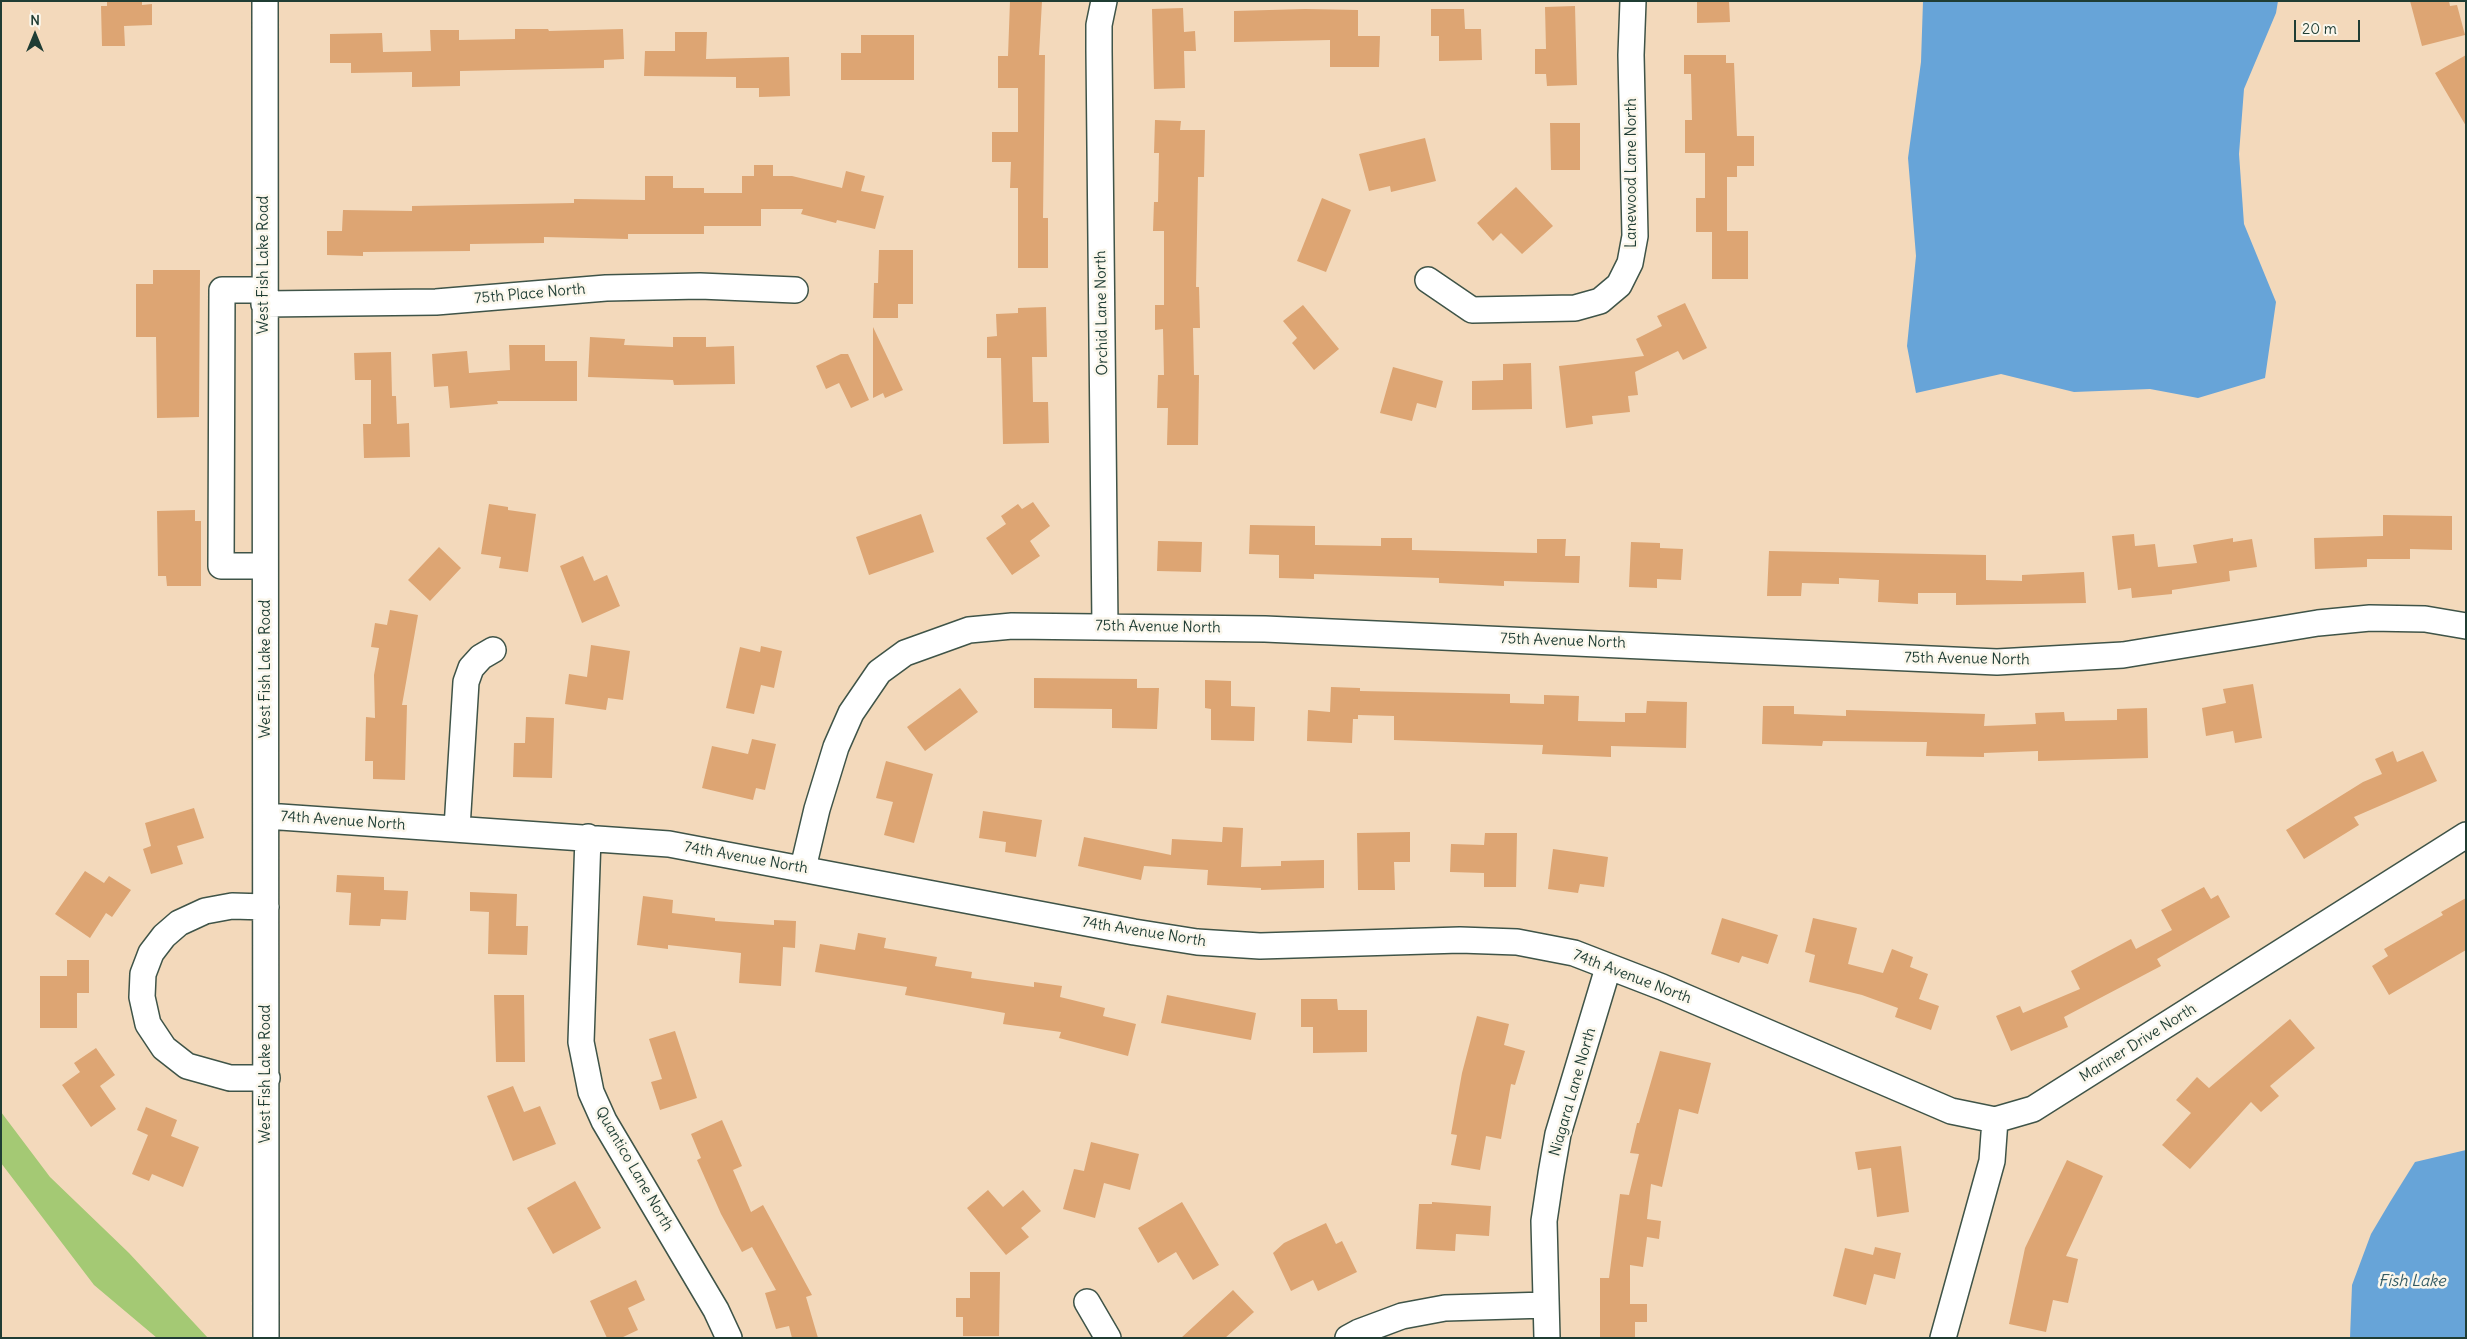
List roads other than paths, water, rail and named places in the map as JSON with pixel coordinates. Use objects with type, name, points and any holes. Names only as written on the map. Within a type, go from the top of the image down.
[{"type":"street","name":"West Fish Lake Road","points":[[265,1],[266,1338]]},
{"type":"street","name":"Orchid Lane North","points":[[1104,1],[1100,25],[1099,51],[1105,626]]},
{"type":"street","name":"Lanewood Lane North","points":[[1428,280],[1472,310],[1575,308],[1600,301],[1619,285],[1630,263],[1635,236],[1631,55],[1633,1]]},
{"type":"street","name":"75th Place North","points":[[265,566],[221,566],[222,290],[264,297],[436,302],[606,288],[700,286],[795,290]]},
{"type":"street","name":"75th Avenue North","points":[[803,868],[817,809],[836,747],[850,713],[879,672],[905,653],[969,630],[1012,626],[1105,626],[1285,630],[1996,662],[2123,655],[2318,623],[2370,618],[2425,619],[2466,626]]},
{"type":"street","points":[[457,828],[466,682],[471,668],[482,657],[493,650]]},
{"type":"street","name":"74th Avenue North","points":[[266,816],[669,844],[1134,932],[1197,942],[1260,946],[1460,940],[1518,942],[1574,953],[1608,968],[1662,987],[1951,1111],[1995,1120]]},
{"type":"street","name":"Mariner Drive North","points":[[1995,1120],[2033,1109],[2466,835]]},
{"type":"street","name":"Quantico Lane North","points":[[588,837],[581,1042],[592,1092],[604,1121],[716,1310],[729,1338]]},
{"type":"street","points":[[266,907],[232,906],[204,911],[179,923],[164,936],[151,953],[144,974],[142,997],[148,1024],[164,1048],[187,1066],[230,1078],[267,1078]]},
{"type":"street","name":"Niagara Lane North","points":[[1547,1338],[1544,1221],[1557,1142],[1608,968]]},
{"type":"street","points":[[1943,1338],[1992,1161],[1995,1120]]},
{"type":"street","points":[[1087,1302],[1108,1338]]},
{"type":"street","points":[[1348,1338],[1402,1316],[1445,1308],[1546,1305]]},
{"type":"water","points":[[1923,1],[2278,1],[2276,13],[2244,89],[2239,154],[2244,224],[2276,302],[2265,378],[2198,398],[2150,389],[2074,392],[2001,374],[1916,393],[1907,346],[1916,256],[1908,158],[1921,62]]},
{"type":"water","name":"Fish Lake","points":[[2466,1150],[2466,1338],[2350,1338],[2352,1285],[2371,1234],[2390,1202],[2415,1162]]}]
